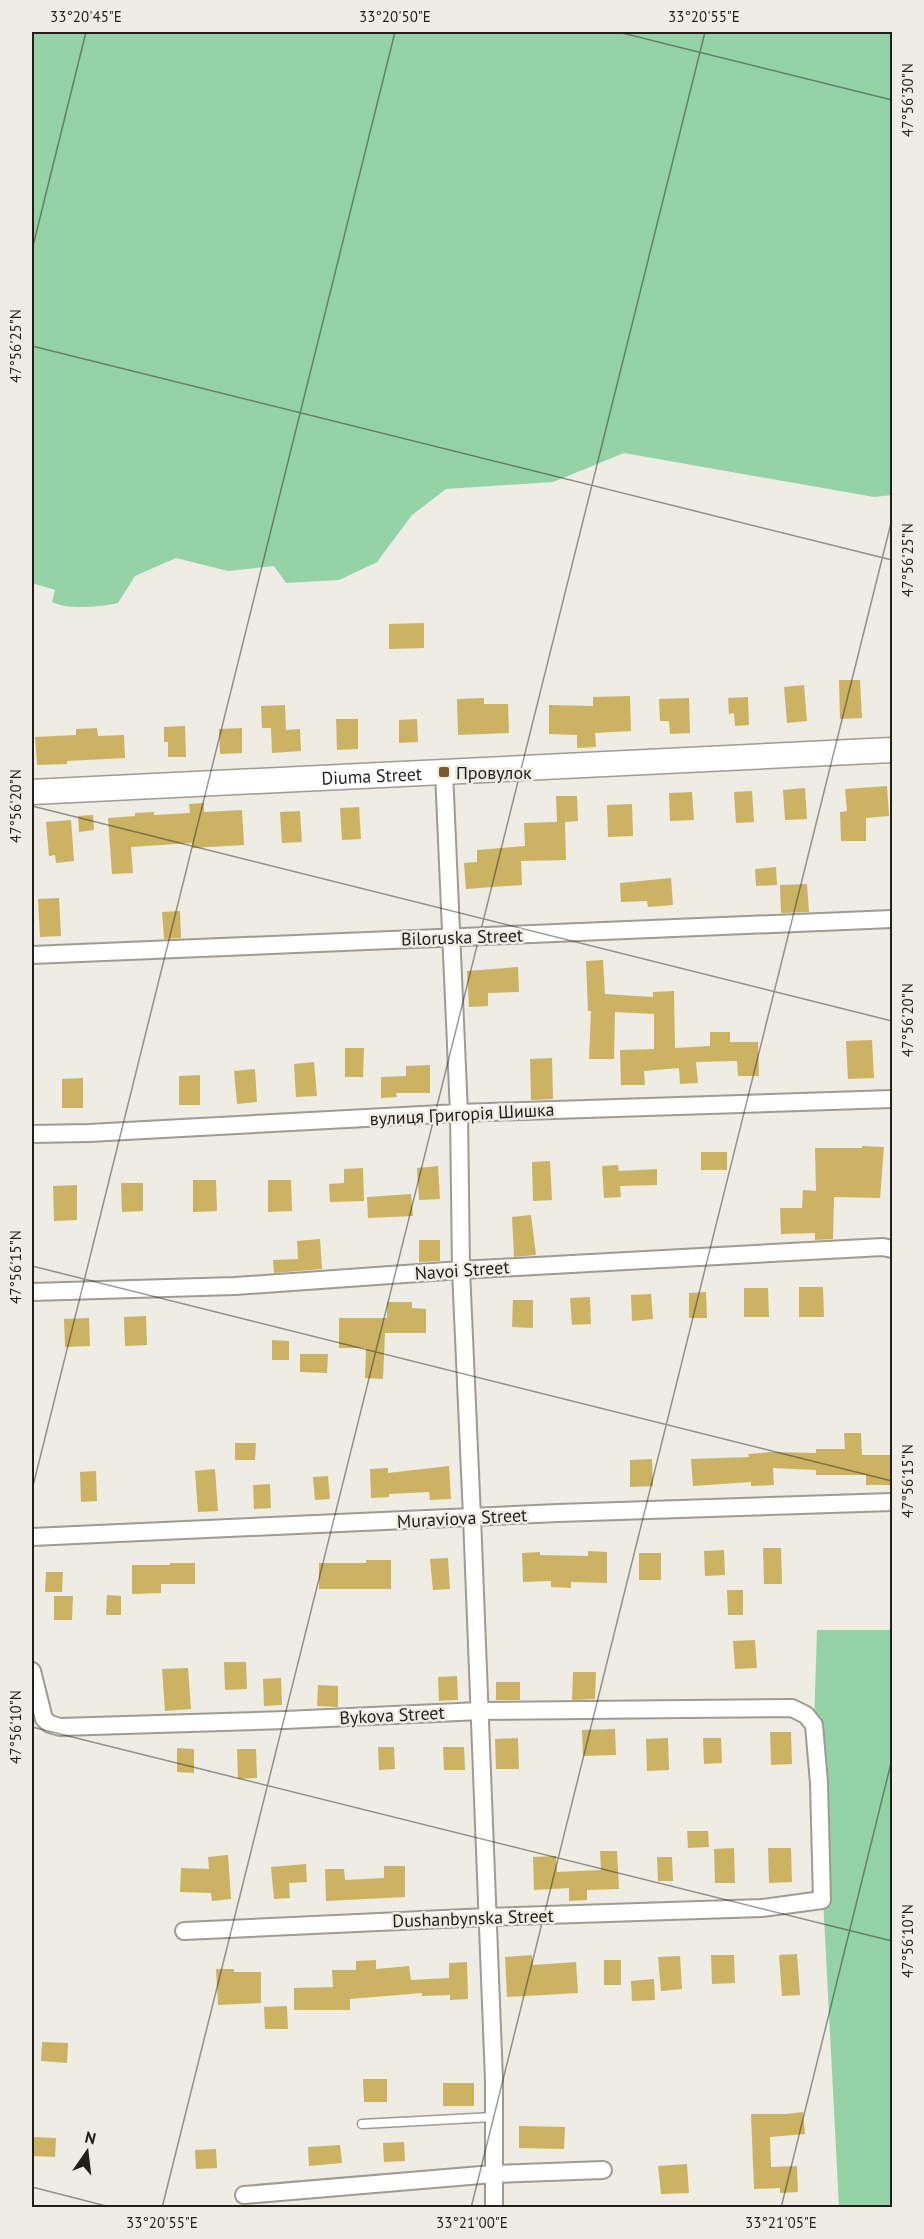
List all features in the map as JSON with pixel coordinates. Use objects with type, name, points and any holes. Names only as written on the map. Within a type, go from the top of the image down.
[{"type":"street","name":"Diuma Street","points":[[32,792],[892,750]]},
{"type":"street","points":[[444,772],[459,1113],[461,1270],[494,2080],[494,2208]]},
{"type":"street","name":"Biloruska Street","points":[[32,955],[892,919]]},
{"type":"street","name":"вулиця Григорія Шишка","points":[[32,1134],[89,1133],[459,1113],[892,1099]]},
{"type":"street","name":"Navoi Street","points":[[32,1292],[235,1286],[461,1270],[872,1248],[892,1249]]},
{"type":"street","name":"Muraviova Street","points":[[32,1537],[472,1517],[892,1502]]},
{"type":"street","name":"Bykova Street","points":[[32,1671],[44,1719],[50,1724],[60,1726],[285,1720],[480,1711],[792,1708]]},
{"type":"street","name":"Dushanbynska Street","points":[[184,1931],[487,1917],[762,1908],[822,1900],[819,1783],[814,1725],[806,1715],[792,1708]]},
{"type":"street","points":[[244,2195],[493,2174],[603,2170]]},
{"type":"lane","points":[[362,2124],[493,2117]]},
{"type":"green space","points":[[32,32],[892,32],[892,495],[874,497],[624,453],[553,482],[446,489],[412,515],[377,562],[339,580],[286,583],[274,566],[228,571],[176,558],[135,576],[118,603],[75,607],[52,602],[55,590],[32,583]]},
{"type":"green space","points":[[817,1630],[892,1630],[892,2207],[839,2207],[814,1725]]},
{"type":"building","points":[[424,623],[424,648],[389,649],[389,624]]},
{"type":"building","points":[[839,680],[860,680],[862,718],[840,719]]},
{"type":"building","points":[[804,685],[807,721],[787,723],[784,687]]},
{"type":"building","points":[[630,696],[631,731],[595,733],[596,747],[577,748],[577,735],[549,734],[549,705],[593,706],[593,697]]},
{"type":"building","points":[[748,697],[749,725],[735,726],[734,713],[729,714],[728,698]]},
{"type":"building","points":[[484,698],[484,704],[508,704],[509,733],[458,735],[457,699]]},
{"type":"building","points":[[689,698],[690,733],[670,734],[669,721],[660,721],[659,699]]},
{"type":"building","points":[[285,705],[286,730],[300,729],[301,751],[272,753],[271,728],[262,728],[261,706]]},
{"type":"building","points":[[336,719],[358,719],[358,749],[337,750]]},
{"type":"building","points":[[417,719],[418,742],[399,743],[399,720]]},
{"type":"building","points":[[185,726],[186,757],[168,757],[168,742],[164,742],[164,727]]},
{"type":"building","points":[[97,728],[98,736],[124,735],[125,758],[37,765],[35,737],[76,735],[76,729]]},
{"type":"building","points":[[242,728],[242,753],[220,754],[219,729]]},
{"type":"building","points":[[887,786],[889,816],[866,818],[866,841],[841,841],[840,812],[847,811],[845,789]]},
{"type":"building","points":[[805,788],[807,819],[785,820],[783,790]]},
{"type":"building","points":[[752,791],[754,822],[736,823],[734,792]]},
{"type":"building","points":[[692,792],[694,820],[670,821],[669,793]]},
{"type":"building","points":[[556,796],[577,796],[578,821],[565,822],[566,860],[521,861],[522,885],[466,889],[464,863],[477,862],[477,850],[525,846],[524,823],[557,822]]},
{"type":"building","points":[[204,803],[204,812],[242,810],[244,845],[192,848],[192,843],[131,847],[133,873],[112,874],[108,818],[135,816],[135,813],[154,812],[154,815],[190,813],[189,804]]},
{"type":"building","points":[[632,804],[633,836],[608,837],[607,805]]},
{"type":"building","points":[[359,807],[361,839],[342,840],[340,808]]},
{"type":"building","points":[[300,811],[302,842],[282,843],[280,812]]},
{"type":"building","points":[[93,815],[94,830],[79,832],[78,816]]},
{"type":"building","points":[[71,820],[74,861],[56,863],[55,855],[49,856],[46,822]]},
{"type":"building","points":[[776,867],[777,885],[756,886],[755,869]]},
{"type":"building","points":[[671,878],[673,905],[648,907],[647,901],[621,902],[620,883]]},
{"type":"building","points":[[807,884],[809,912],[781,913],[780,885]]},
{"type":"building","points":[[59,898],[61,936],[40,937],[38,899]]},
{"type":"building","points":[[180,911],[181,938],[164,939],[162,912]]},
{"type":"building","points":[[603,960],[605,994],[653,997],[653,992],[674,991],[675,1048],[710,1046],[710,1032],[730,1032],[730,1042],[758,1042],[759,1076],[738,1076],[737,1061],[696,1062],[698,1083],[680,1084],[679,1068],[644,1071],[645,1085],[621,1085],[620,1050],[654,1049],[654,1014],[615,1012],[614,1059],[589,1059],[591,1011],[588,1011],[586,961]]},
{"type":"building","points":[[518,967],[519,992],[488,993],[488,1006],[469,1007],[467,971]]},
{"type":"building","points":[[872,1040],[874,1078],[848,1079],[846,1041]]},
{"type":"building","points":[[345,1048],[364,1048],[363,1077],[345,1077]]},
{"type":"building","points":[[552,1058],[553,1099],[531,1100],[530,1059]]},
{"type":"building","points":[[314,1062],[317,1096],[296,1097],[294,1064]]},
{"type":"building","points":[[430,1065],[430,1093],[396,1093],[397,1097],[381,1098],[381,1077],[406,1076],[406,1066]]},
{"type":"building","points":[[255,1069],[257,1102],[237,1104],[234,1071]]},
{"type":"building","points":[[200,1075],[200,1105],[179,1105],[179,1076]]},
{"type":"building","points":[[83,1078],[83,1108],[62,1108],[62,1079]]},
{"type":"building","points":[[862,1146],[884,1147],[880,1198],[834,1197],[833,1239],[815,1240],[815,1233],[781,1234],[780,1208],[802,1208],[803,1190],[816,1191],[815,1148],[862,1148]]},
{"type":"building","points":[[701,1152],[727,1152],[727,1170],[701,1170]]},
{"type":"building","points":[[550,1161],[552,1200],[533,1201],[532,1162]]},
{"type":"building","points":[[618,1165],[619,1171],[657,1169],[657,1185],[620,1186],[621,1197],[604,1198],[602,1166]]},
{"type":"building","points":[[438,1166],[440,1199],[419,1200],[417,1168]]},
{"type":"building","points":[[363,1168],[364,1201],[330,1202],[329,1184],[344,1183],[344,1169]]},
{"type":"building","points":[[193,1180],[216,1180],[217,1211],[193,1212]]},
{"type":"building","points":[[268,1180],[291,1180],[292,1211],[268,1212]]},
{"type":"building","points":[[121,1183],[143,1183],[143,1211],[122,1212]]},
{"type":"building","points":[[77,1185],[77,1220],[54,1221],[53,1186]]},
{"type":"building","points":[[411,1194],[413,1216],[368,1218],[367,1197]]},
{"type":"building","points":[[531,1215],[536,1255],[514,1257],[512,1217]]},
{"type":"building","points":[[320,1239],[322,1269],[274,1273],[273,1260],[298,1259],[297,1241]]},
{"type":"building","points":[[419,1240],[440,1240],[440,1261],[419,1262]]},
{"type":"building","points":[[799,1287],[823,1287],[824,1317],[799,1317]]},
{"type":"building","points":[[744,1288],[768,1288],[769,1317],[744,1317]]},
{"type":"building","points":[[706,1292],[707,1318],[689,1318],[689,1293]]},
{"type":"building","points":[[651,1294],[653,1319],[632,1321],[631,1295]]},
{"type":"building","points":[[590,1297],[591,1324],[572,1325],[570,1298]]},
{"type":"building","points":[[513,1300],[533,1300],[533,1328],[512,1327]]},
{"type":"building","points":[[387,1302],[412,1302],[412,1308],[426,1309],[426,1333],[385,1333],[383,1379],[365,1378],[366,1348],[339,1348],[339,1318],[387,1318]]},
{"type":"building","points":[[146,1316],[147,1345],[125,1346],[124,1317]]},
{"type":"building","points":[[89,1318],[90,1346],[65,1347],[64,1319]]},
{"type":"building","points":[[272,1340],[289,1341],[289,1360],[272,1360]]},
{"type":"building","points":[[300,1354],[328,1354],[327,1373],[300,1372]]},
{"type":"building","points":[[844,1433],[861,1433],[862,1455],[891,1455],[892,1485],[866,1485],[866,1475],[816,1475],[816,1470],[773,1468],[774,1485],[751,1486],[751,1482],[693,1486],[691,1459],[749,1457],[748,1454],[772,1452],[816,1453],[816,1449],[845,1449]]},
{"type":"building","points":[[235,1443],[256,1443],[255,1460],[235,1460]]},
{"type":"building","points":[[652,1459],[653,1486],[630,1487],[630,1460]]},
{"type":"building","points":[[449,1466],[451,1499],[430,1500],[429,1492],[389,1494],[389,1497],[371,1498],[370,1469],[388,1468],[388,1473]]},
{"type":"building","points":[[215,1469],[218,1511],[198,1512],[195,1471]]},
{"type":"building","points":[[96,1471],[97,1501],[81,1502],[80,1472]]},
{"type":"building","points":[[328,1476],[330,1499],[315,1500],[313,1477]]},
{"type":"building","points":[[270,1484],[271,1508],[254,1509],[253,1485]]},
{"type":"building","points":[[763,1548],[781,1548],[782,1584],[764,1584]]},
{"type":"building","points":[[724,1550],[725,1575],[705,1576],[704,1551]]},
{"type":"building","points":[[588,1551],[607,1552],[607,1583],[571,1582],[571,1588],[551,1587],[551,1581],[523,1582],[522,1553],[540,1552],[540,1555],[588,1556]]},
{"type":"building","points":[[639,1553],[661,1553],[661,1580],[639,1580]]},
{"type":"building","points":[[448,1558],[450,1589],[433,1590],[430,1559]]},
{"type":"building","points":[[366,1560],[391,1560],[391,1589],[319,1589],[319,1563],[366,1563]]},
{"type":"building","points":[[170,1563],[195,1563],[195,1584],[161,1584],[161,1593],[132,1594],[132,1565],[170,1565]]},
{"type":"building","points":[[46,1572],[63,1572],[62,1592],[45,1592]]},
{"type":"building","points":[[727,1590],[743,1590],[743,1615],[728,1615]]},
{"type":"building","points":[[107,1595],[121,1596],[121,1615],[106,1615]]},
{"type":"building","points":[[54,1596],[73,1596],[72,1620],[54,1620]]},
{"type":"building","points":[[755,1640],[757,1668],[735,1669],[733,1641]]},
{"type":"building","points":[[224,1662],[246,1662],[247,1689],[225,1690]]},
{"type":"building","points":[[188,1668],[191,1709],[165,1711],[162,1669]]},
{"type":"building","points":[[573,1672],[596,1672],[595,1699],[572,1700]]},
{"type":"building","points":[[457,1676],[458,1700],[439,1701],[438,1677]]},
{"type":"building","points":[[281,1678],[282,1705],[264,1706],[263,1679]]},
{"type":"building","points":[[496,1682],[520,1682],[520,1700],[496,1700]]},
{"type":"building","points":[[318,1685],[338,1686],[338,1707],[317,1706]]},
{"type":"building","points":[[615,1729],[616,1755],[583,1756],[582,1730]]},
{"type":"building","points":[[770,1732],[791,1732],[792,1764],[771,1765]]},
{"type":"building","points":[[518,1738],[519,1769],[496,1769],[495,1739]]},
{"type":"building","points":[[668,1738],[669,1770],[647,1771],[646,1739]]},
{"type":"building","points":[[703,1738],[721,1738],[722,1763],[704,1764]]},
{"type":"building","points":[[378,1747],[394,1747],[395,1769],[379,1770]]},
{"type":"building","points":[[443,1747],[464,1747],[465,1770],[444,1770]]},
{"type":"building","points":[[177,1748],[194,1749],[194,1773],[177,1772]]},
{"type":"building","points":[[237,1749],[256,1749],[257,1778],[238,1779]]},
{"type":"building","points":[[687,1831],[708,1831],[709,1847],[688,1848]]},
{"type":"building","points":[[734,1848],[735,1883],[715,1883],[714,1849]]},
{"type":"building","points":[[768,1848],[791,1848],[792,1882],[769,1883]]},
{"type":"building","points":[[600,1851],[617,1851],[619,1889],[587,1890],[587,1900],[569,1901],[569,1888],[534,1890],[533,1857],[556,1856],[557,1872],[601,1870]]},
{"type":"building","points":[[228,1855],[231,1899],[212,1901],[211,1893],[180,1892],[181,1868],[209,1869],[208,1857]]},
{"type":"building","points":[[657,1857],[672,1857],[673,1881],[658,1881]]},
{"type":"building","points":[[306,1864],[307,1882],[289,1883],[290,1898],[274,1899],[271,1867]]},
{"type":"building","points":[[384,1866],[405,1866],[405,1897],[326,1901],[325,1869],[344,1869],[345,1880],[384,1878]]},
{"type":"building","points":[[797,1954],[800,1995],[782,1996],[779,1955]]},
{"type":"building","points":[[532,1955],[533,1965],[576,1962],[578,1993],[507,1997],[505,1957]]},
{"type":"building","points":[[711,1955],[734,1955],[735,1983],[712,1984]]},
{"type":"building","points":[[680,1956],[682,1989],[661,1991],[658,1957]]},
{"type":"building","points":[[376,1960],[376,1969],[409,1966],[411,1980],[449,1978],[449,1963],[467,1962],[468,1999],[450,2000],[450,1995],[422,1996],[422,1993],[350,1999],[350,2010],[294,2010],[294,1988],[333,1987],[332,1970],[356,1970],[356,1961]]},
{"type":"building","points":[[604,1960],[621,1960],[621,1985],[604,1985]]},
{"type":"building","points":[[216,1969],[261,1972],[261,2003],[218,2005]]},
{"type":"building","points":[[654,1979],[655,2000],[632,2001],[631,1981]]},
{"type":"building","points":[[287,2006],[288,2029],[265,2029],[264,2007]]},
{"type":"building","points":[[42,2042],[68,2043],[67,2063],[41,2061]]},
{"type":"building","points":[[363,2079],[387,2079],[387,2102],[364,2102]]},
{"type":"building","points":[[443,2083],[474,2083],[474,2106],[443,2106]]},
{"type":"building","points":[[803,2112],[805,2134],[770,2137],[771,2167],[797,2166],[798,2192],[780,2193],[780,2188],[754,2189],[751,2114]]},
{"type":"building","points":[[519,2126],[565,2127],[564,2149],[519,2148]]},
{"type":"building","points":[[32,2137],[56,2138],[55,2157],[32,2156]]},
{"type":"building","points":[[404,2142],[405,2161],[384,2162],[383,2143]]},
{"type":"building","points":[[340,2145],[342,2163],[309,2166],[308,2147]]},
{"type":"building","points":[[216,2149],[217,2168],[196,2169],[195,2150]]},
{"type":"building","points":[[687,2164],[689,2193],[661,2194],[658,2166]]},
{"type":"place","name":"Провулок","points":[[444,772]]}]
